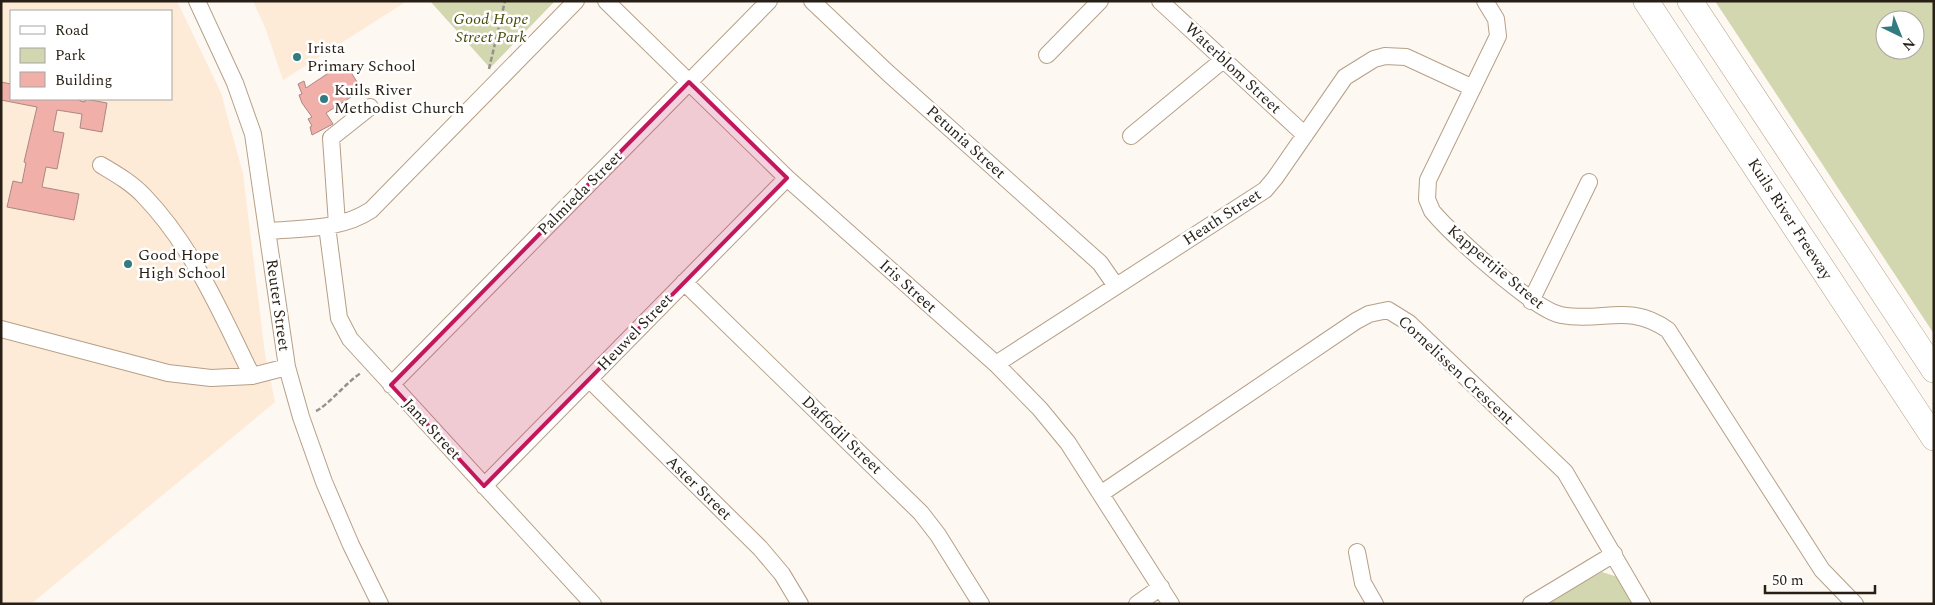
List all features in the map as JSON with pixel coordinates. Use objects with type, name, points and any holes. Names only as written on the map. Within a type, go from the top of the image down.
[{"type":"highway","name":"Kuils River Freeway","points":[[1646,1],[1934,438]]},
{"type":"highway","points":[[1690,1],[1934,370]]},
{"type":"street","name":"Reuter Street","points":[[197,1],[235,83],[253,134],[287,367],[301,416],[324,482],[351,545],[380,604]]},
{"type":"street","points":[[268,231],[332,225],[360,217],[382,201],[576,1]]},
{"type":"street","name":"Iris Street","points":[[606,1],[787,178],[996,364],[1055,426],[1102,493],[1171,604]]},
{"type":"street","name":"Palmieda Street","points":[[391,386],[769,1]]},
{"type":"street","name":"Petunia Street","points":[[812,1],[888,73],[1100,263],[1116,286]]},
{"type":"street","points":[[1047,55],[1100,1]]},
{"type":"street","name":"Waterblom Street","points":[[1160,1],[1305,135]]},
{"type":"street","name":"Kappertjie Street","points":[[1485,1],[1496,18],[1498,36],[1428,180],[1427,199],[1436,216],[1531,301],[1546,310],[1564,316],[1630,314],[1654,320],[1668,330],[1676,339],[1822,570],[1855,604]]},
{"type":"street","name":"Heath Street","points":[[996,364],[1265,190],[1345,77],[1365,63],[1385,56],[1406,57],[1473,88]]},
{"type":"street","points":[[1131,136],[1223,60]]},
{"type":"street","name":"Jana Street","points":[[370,107],[331,138],[332,225],[339,318],[350,339],[391,386],[593,604]]},
{"type":"street","points":[[101,165],[144,196],[192,258],[210,289],[252,376]]},
{"type":"street","name":"Heuwel Street","points":[[484,486],[787,178]]},
{"type":"street","points":[[1531,301],[1589,182]]},
{"type":"street","name":"Daffodil Street","points":[[684,282],[921,513],[938,535],[981,604]]},
{"type":"street","name":"Cornelissen Crescent","points":[[1102,493],[1356,322],[1374,312],[1388,310],[1409,324],[1565,472],[1614,554]]},
{"type":"street","points":[[1,329],[168,373],[211,378],[252,376],[287,367]]},
{"type":"street","name":"Aster Street","points":[[589,380],[760,548],[782,574],[800,604]]},
{"type":"street","points":[[1357,552],[1364,583],[1375,604]]},
{"type":"street","points":[[1531,604],[1614,554],[1642,604]]},
{"type":"street","points":[[1137,604],[1161,587]]},
{"type":"path","points":[[487,76],[504,1]]},
{"type":"path","points":[[301,416],[321,409],[337,392],[373,365]]},
{"type":"highlighted area","points":[[689,82],[787,178],[484,486],[391,385]]},
{"type":"shaded area","name":"Good Hope High School","points":[[1,1],[177,1],[221,93],[243,174],[265,354],[275,402],[31,604],[1,604]]},
{"type":"shaded area","name":"Irista Primary School","points":[[253,1],[407,1],[283,80],[265,27]]},
{"type":"green space","name":"Good Hope Street Park","points":[[430,1],[555,1],[490,68]]},
{"type":"green space","points":[[1715,1],[1934,1],[1934,334]]},
{"type":"green space","points":[[1602,572],[1618,577],[1635,604],[1544,604]]},
{"type":"building","name":"Kuils River Methodist Church","points":[[347,66],[362,90],[326,113],[333,124],[312,135],[310,127],[312,126],[308,119],[312,117],[302,103],[299,95],[302,94],[298,84],[304,81],[306,88],[336,68],[338,71]]},
{"type":"building","points":[[1,82],[10,84],[10,100],[80,100],[85,102],[85,100],[90,100],[107,103],[102,132],[80,128],[82,114],[57,110],[53,131],[64,133],[57,169],[46,167],[42,187],[79,194],[74,220],[7,207],[13,181],[22,183],[26,163],[24,162],[37,107],[1,100]]},
{"type":"place","name":"Irista Primary School","points":[[297,57]]},
{"type":"place","name":"Kuils River Methodist Church","points":[[324,99]]},
{"type":"place","name":"Good Hope High School","points":[[128,264]]}]
